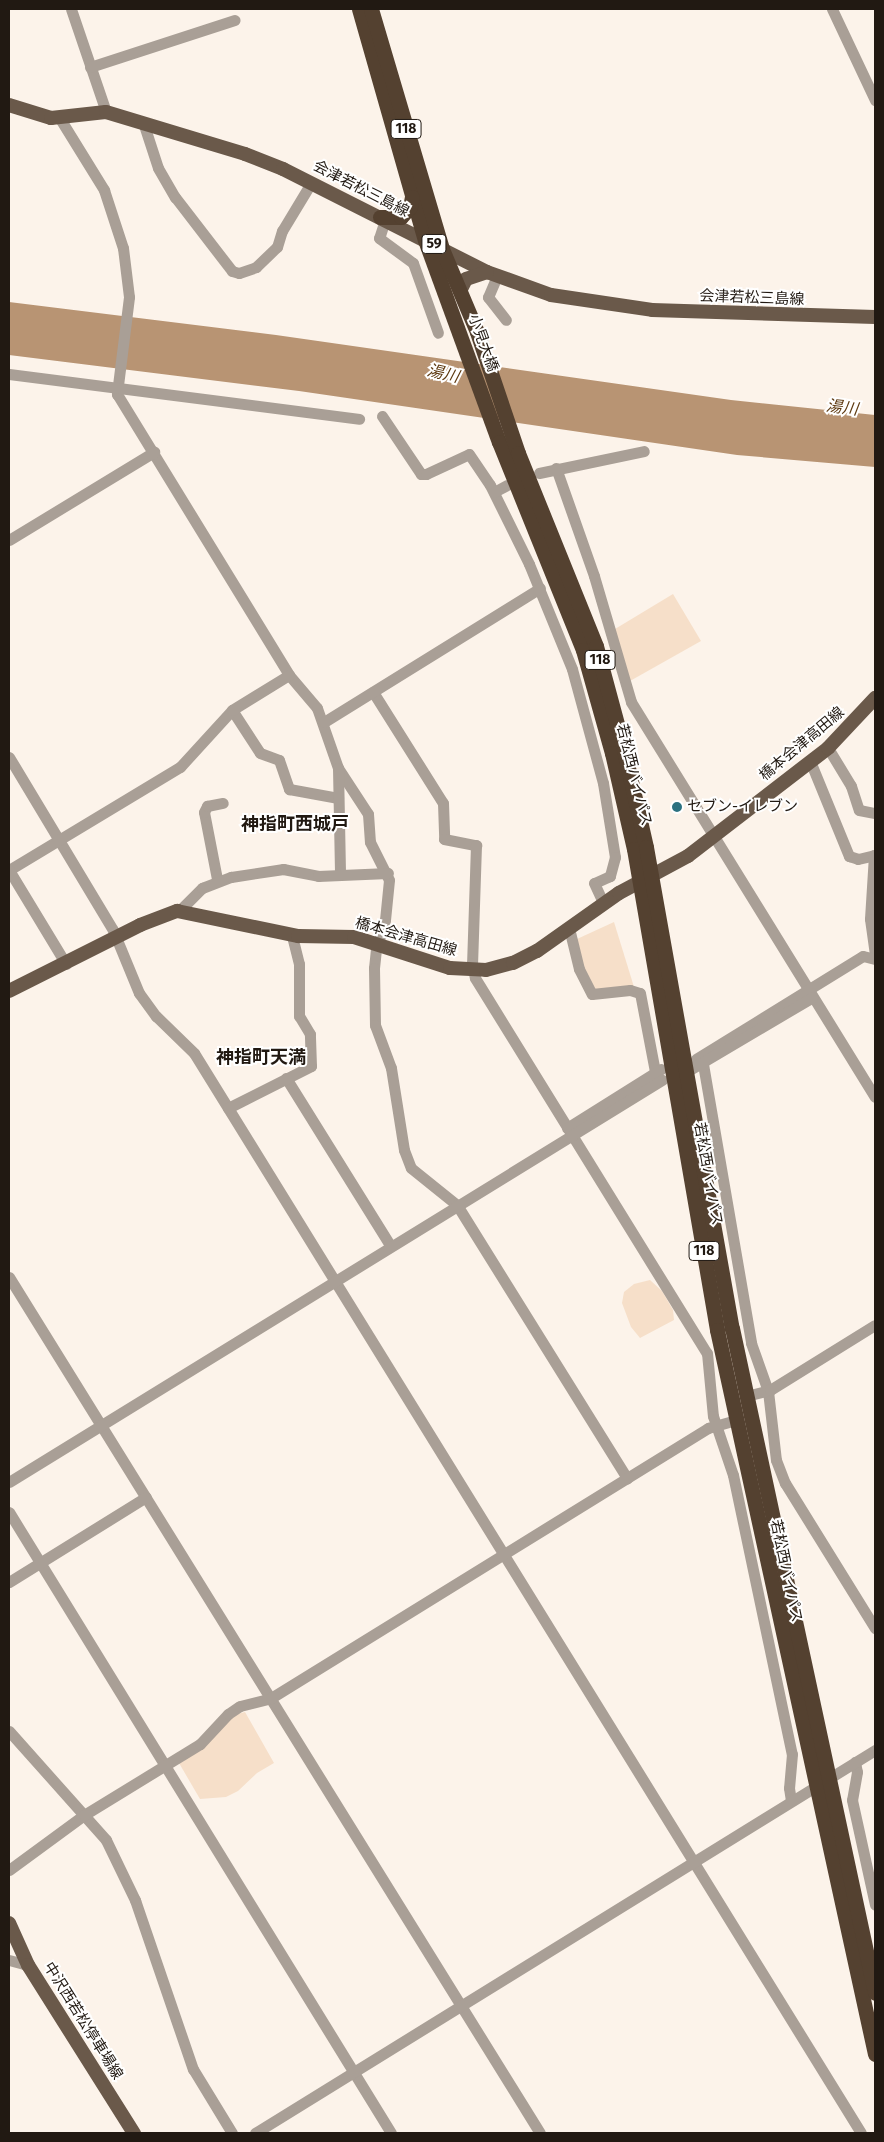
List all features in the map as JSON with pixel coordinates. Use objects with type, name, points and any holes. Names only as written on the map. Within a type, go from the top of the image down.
[{"type":"highway","name":"118","points":[[359,9],[425,240]]},
{"type":"highway","name":"118","points":[[372,9],[442,249]]},
{"type":"highway","points":[[383,218],[401,217],[408,211],[412,197]]},
{"type":"highway","name":"小見大橋","points":[[425,240],[470,335],[512,456]]},
{"type":"highway","name":"小見大橋","points":[[442,249],[460,291],[470,335]]},
{"type":"highway","name":"若松西バイパス","points":[[512,456],[583,650],[646,879],[686,1072],[746,1396],[875,2054]]},
{"type":"highway","name":"若松西バイパス","points":[[646,879],[671,1064],[717,1330],[736,1420],[821,1783],[875,1993]]},
{"type":"main road","name":"会津若松三島線","points":[[9,106],[59,118],[106,112],[245,154],[383,218],[492,274],[551,295],[652,310],[875,317]]},
{"type":"main road","points":[[460,291],[466,279],[492,274]]},
{"type":"main road","name":"橋本会津高田線","points":[[9,991],[153,920],[179,912],[292,936],[345,936],[378,944],[431,963],[474,971],[519,960],[604,904],[713,837],[828,748],[875,698]]},
{"type":"main road","name":"中沢西若松停車場線","points":[[9,1923],[28,1965],[134,2133]]},
{"type":"street","points":[[71,9],[106,112]]},
{"type":"street","points":[[832,9],[875,100]]},
{"type":"street","points":[[90,67],[235,20]]},
{"type":"street","points":[[59,118],[104,190],[123,248],[129,297],[116,386],[124,407],[154,452],[289,675],[317,708],[324,722],[338,768],[340,873]]},
{"type":"street","points":[[143,122],[158,168],[175,197],[232,271],[239,272],[256,268],[277,247],[282,231],[310,183]]},
{"type":"street","points":[[383,218],[379,238],[413,263],[438,333]]},
{"type":"street","points":[[492,274],[488,297],[506,320]]},
{"type":"street","points":[[9,374],[116,386],[360,419]]},
{"type":"street","points":[[382,416],[421,474],[426,474],[470,454],[494,492],[540,588],[572,669],[603,783],[616,857],[610,876],[594,883],[604,904]]},
{"type":"street","points":[[539,473],[644,451]]},
{"type":"street","points":[[9,540],[154,452]]},
{"type":"street","points":[[556,468],[596,584],[629,698],[875,1097]]},
{"type":"street","points":[[494,492],[507,485]]},
{"type":"street","points":[[324,722],[540,588]]},
{"type":"street","points":[[66,964],[9,870],[180,767],[232,710],[289,675]]},
{"type":"street","points":[[373,692],[443,804],[444,839],[476,845],[474,971],[491,1005],[706,1353],[715,1425],[733,1475],[792,1754],[789,1788],[791,1800]]},
{"type":"street","points":[[232,710],[260,752],[279,760],[289,789],[338,798]]},
{"type":"street","points":[[828,748],[851,786],[859,810],[875,813]]},
{"type":"street","points":[[9,756],[116,939],[147,1006],[194,1052],[862,2133]]},
{"type":"street","points":[[686,1072],[811,993],[863,956],[875,957],[870,919],[875,855],[858,859],[849,856],[810,762]]},
{"type":"street","points":[[338,768],[365,806],[370,822],[370,842],[388,873],[388,904],[378,944],[372,997],[375,1025],[391,1068],[404,1150],[418,1177],[457,1205],[627,1478]]},
{"type":"street","points":[[217,880],[204,812],[207,806],[223,803]]},
{"type":"street","points":[[179,912],[202,888],[217,880],[283,869],[318,876],[340,873],[388,873]]},
{"type":"street","points":[[569,928],[579,969],[592,994],[630,990],[640,993],[658,1076]]},
{"type":"street","points":[[228,1108],[311,1066],[313,1061],[310,1034],[299,1016],[299,964],[292,936]]},
{"type":"street","points":[[700,1062],[751,1343],[768,1391],[774,1454],[785,1483],[875,1628]]},
{"type":"street","points":[[9,1482],[457,1205],[658,1076],[671,1064]]},
{"type":"street","points":[[286,1078],[390,1245]]},
{"type":"street","points":[[9,1277],[540,2133]]},
{"type":"street","points":[[746,1396],[768,1391],[875,1325]]},
{"type":"street","points":[[9,1870],[84,1815],[200,1744],[228,1714],[240,1706],[270,1698],[715,1425],[736,1420]]},
{"type":"street","points":[[9,1582],[146,1497]]},
{"type":"street","points":[[9,1512],[390,2133]]},
{"type":"street","points":[[9,1731],[106,1840],[135,1900],[193,2069],[232,2133]]},
{"type":"street","points":[[255,2133],[353,2074],[791,1800],[875,1750]]},
{"type":"street","points":[[855,1762],[857,1772],[852,1800],[875,1905]]},
{"type":"street","points":[[9,1960],[28,1965]]},
{"type":"shaded area","points":[[673,594],[701,641],[630,681],[615,629]]},
{"type":"shaded area","points":[[614,922],[634,987],[597,994],[579,965],[577,939]]},
{"type":"shaded area","points":[[650,1280],[662,1291],[673,1310],[674,1320],[640,1338],[631,1327],[622,1303],[624,1292],[634,1284]]},
{"type":"shaded area","points":[[245,1712],[274,1763],[257,1773],[238,1791],[226,1797],[200,1799],[179,1763],[234,1715]]},
{"type":"water","name":"湯川","points":[[9,302],[276,335],[731,400],[875,415],[875,467],[737,455],[299,391],[9,355]]},
{"type":"place","name":"セブン-イレブン","points":[[677,807]]},
{"type":"district","name":"神指町西城戸","points":[[295,824]]},
{"type":"district","name":"神指町天満","points":[[261,1057]]}]
